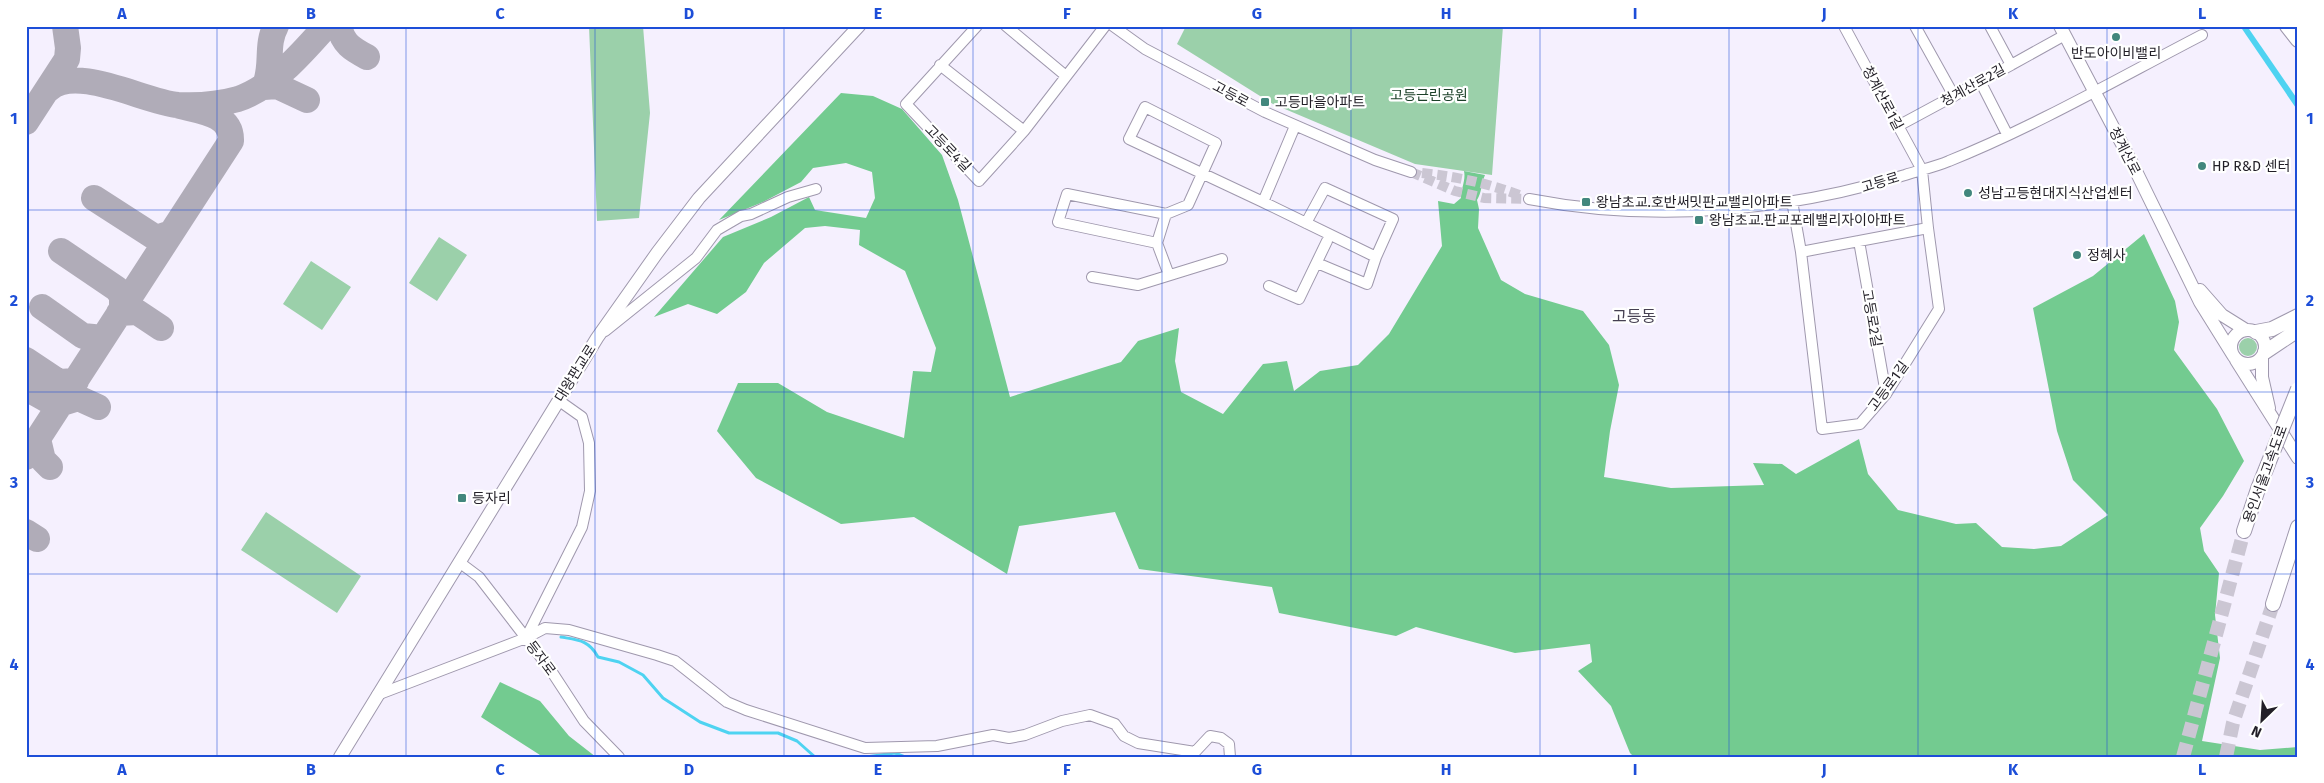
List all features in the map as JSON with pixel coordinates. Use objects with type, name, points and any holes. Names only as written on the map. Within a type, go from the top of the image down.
[{"type":"highway","points":[[2287,26],[2298,40]]},
{"type":"highway","points":[[2251,331],[2272,329],[2294,320],[2298,316]]},
{"type":"highway","points":[[2264,355],[2298,330]]},
{"type":"highway","name":"용인서울고속도로","points":[[2244,531],[2258,489],[2298,389]]},
{"type":"highway","points":[[2273,604],[2283,568],[2298,527]]},
{"type":"main road","name":"대왕판교로","points":[[340,757],[597,338],[699,198],[859,26]]},
{"type":"main road","name":"청계산로","points":[[2062,31],[2095,91],[2189,276],[2200,302],[2298,458]]},
{"type":"main road","name":"청계산로","points":[[2189,276],[2222,314],[2251,331]]},
{"type":"main road","points":[[2241,331],[2251,331],[2264,340],[2264,355],[2253,364],[2247,365],[2234,358],[2231,344],[2233,339],[2241,331]]},
{"type":"main road","name":"청계산로","points":[[2264,355],[2266,398],[2276,424]]},
{"type":"street","name":"고등로4길","points":[[977,26],[906,104],[979,181],[1024,131],[1105,26]]},
{"type":"street","points":[[1006,26],[1066,76]]},
{"type":"street","name":"고등로","points":[[1113,26],[1145,49],[1264,112],[1375,160],[1411,172]]},
{"type":"street","name":"청계산로1길","points":[[1844,26],[1922,170]]},
{"type":"street","points":[[1915,26],[1954,96]]},
{"type":"street","name":"청계산로2길","points":[[1898,126],[2011,65],[1990,26]]},
{"type":"street","points":[[2011,65],[2062,31]]},
{"type":"street","name":"고등로","points":[[1529,199],[1624,212],[1707,211],[1792,201],[1859,189],[1948,162],[2095,91],[2202,35]]},
{"type":"street","points":[[940,65],[1024,131]]},
{"type":"street","points":[[1980,81],[2007,134]]},
{"type":"street","points":[[1157,243],[1058,222],[1067,194],[1166,214],[1188,205],[1202,174],[1216,143],[1145,107],[1129,139],[1202,174],[1263,202],[1376,257]]},
{"type":"street","points":[[1263,202],[1295,126]]},
{"type":"street","name":"고등로1길","points":[[1792,201],[1801,252],[1822,429],[1860,424],[1886,394],[1939,309],[1922,170]]},
{"type":"street","points":[[1306,223],[1325,188],[1393,219],[1376,257],[1367,284],[1317,263]]},
{"type":"street","points":[[597,338],[696,258],[717,230],[741,216],[752,214],[788,197],[816,189]]},
{"type":"street","points":[[1166,214],[1157,243],[1169,275]]},
{"type":"street","points":[[1801,252],[1928,228]]},
{"type":"street","points":[[1269,286],[1299,299],[1328,241]]},
{"type":"street","name":"고등로2길","points":[[1859,242],[1886,394]]},
{"type":"street","points":[[1092,277],[1138,285],[1222,259]]},
{"type":"street","points":[[526,638],[582,527],[590,491],[588,443],[582,417],[558,400]]},
{"type":"street","name":"등자로","points":[[460,562],[479,576],[550,669],[584,721],[610,750],[620,757]]},
{"type":"street","points":[[378,695],[526,638],[546,628],[569,630],[675,661],[727,702],[746,710],[864,748],[937,746],[993,735],[1009,738],[1025,735],[1062,721],[1090,715],[1115,724],[1124,736],[1138,744],[1160,748],[1195,752],[1210,736],[1221,738],[1229,744],[1230,757]]},
{"type":"green space","points":[[589,26],[643,26],[650,113],[639,218],[597,221]]},
{"type":"green space","name":"고등근린공원","points":[[1186,26],[1503,26],[1492,175],[1415,164],[1273,104],[1177,44]]},
{"type":"green space","points":[[841,93],[873,96],[902,109],[942,155],[958,200],[1010,397],[1121,362],[1138,341],[1179,328],[1175,361],[1181,392],[1223,414],[1263,364],[1287,361],[1294,391],[1320,371],[1358,365],[1389,334],[1442,246],[1438,201],[1454,204],[1461,198],[1464,171],[1485,175],[1477,200],[1479,209],[1478,228],[1501,280],[1525,294],[1583,311],[1609,345],[1619,385],[1604,477],[1671,488],[1764,485],[1753,463],[1782,464],[1796,474],[1859,439],[1868,474],[1898,510],[1956,524],[1976,523],[2002,547],[2034,549],[2061,546],[2108,515],[2073,480],[2057,431],[2033,308],[2093,276],[2144,234],[2175,301],[2179,322],[2174,350],[2217,409],[2244,461],[2223,496],[2200,528],[2204,551],[2219,573],[2215,615],[2220,658],[2202,741],[2260,750],[2298,747],[2298,757],[1634,757],[1630,753],[1611,706],[1578,671],[1592,662],[1590,644],[1515,653],[1416,627],[1396,636],[1279,613],[1272,587],[1139,569],[1115,512],[1019,526],[1007,574],[914,517],[841,524],[756,478],[717,431],[738,383],[778,383],[827,412],[904,438],[913,371],[931,372],[936,348],[905,271],[859,245],[860,230],[825,226],[805,228],[764,263],[746,292],[717,314],[688,304],[654,317],[723,237],[771,217],[809,197],[815,210],[866,218],[875,198],[872,172],[846,163],[813,168],[801,182],[763,202],[719,220]]},
{"type":"green space","points":[[439,237],[467,255],[437,301],[409,283]]},
{"type":"green space","points":[[311,261],[351,287],[322,330],[283,304]]},
{"type":"green space","points":[[2248,338],[2254,341],[2257,347],[2254,353],[2248,356],[2242,353],[2239,347],[2242,341]]},
{"type":"green space","points":[[266,512],[361,576],[337,613],[241,550]]},
{"type":"green space","points":[[500,682],[540,701],[569,736],[596,757],[540,757],[540,755],[481,717]]},
{"type":"water","points":[[2240,26],[2247,26],[2298,100],[2298,111]]},
{"type":"waterway","points":[[561,637],[587,644],[595,651],[598,657],[619,662],[643,675],[663,698],[700,722],[729,733],[778,733],[797,741],[815,757]]},
{"type":"waterway","points":[[866,757],[895,753],[905,757]]},
{"type":"taxiway","points":[[26,122],[67,59],[68,48],[65,26]]},
{"type":"taxiway","points":[[264,87],[269,72],[271,41],[276,26]]},
{"type":"taxiway","points":[[49,89],[61,82],[93,82],[178,105],[231,101],[251,94],[275,78],[297,58],[326,26]]},
{"type":"taxiway","points":[[339,26],[346,42],[367,57]]},
{"type":"taxiway","points":[[264,87],[277,86],[307,100]]},
{"type":"taxiway","points":[[26,457],[231,141],[230,132],[226,124],[220,119],[203,112],[176,105]]},
{"type":"taxiway","points":[[94,198],[153,236],[159,237],[171,233]]},
{"type":"taxiway","points":[[61,251],[117,289],[122,296],[122,309]]},
{"type":"taxiway","points":[[42,307],[83,336],[103,338]]},
{"type":"taxiway","points":[[119,313],[137,312],[161,328]]},
{"type":"taxiway","points":[[26,360],[59,382],[76,381]]},
{"type":"taxiway","points":[[26,388],[51,402],[64,399],[62,388]]},
{"type":"taxiway","points":[[62,403],[78,398],[98,407]]},
{"type":"taxiway","points":[[29,445],[38,439],[43,460],[50,467]]},
{"type":"taxiway","points":[[26,532],[37,539]]},
{"type":"tunnel","points":[[1411,172],[1455,191],[1484,198],[1529,199]]},
{"type":"tunnel","points":[[1422,173],[1473,181],[1522,196]]},
{"type":"tunnel","points":[[2183,757],[2244,531]]},
{"type":"tunnel","points":[[2226,757],[2233,723],[2273,604]]},
{"type":"place","name":"반도아이비밸리","points":[[2116,37]]},
{"type":"place","name":"고등마을아파트","points":[[1265,102]]},
{"type":"place","name":"HP R&D 센터","points":[[2202,166]]},
{"type":"place","name":"성남고등현대지식산업센터","points":[[1968,193]]},
{"type":"place","name":"왕남초교.호반써밋판교밸리아파트","points":[[1586,202]]},
{"type":"place","name":"왕남초교.판교포레밸리자이아파트","points":[[1699,220]]},
{"type":"place","name":"정혜사","points":[[2077,255]]},
{"type":"place","name":"등자리","points":[[462,498]]},
{"type":"district","name":"고등동","points":[[1634,316]]}]
